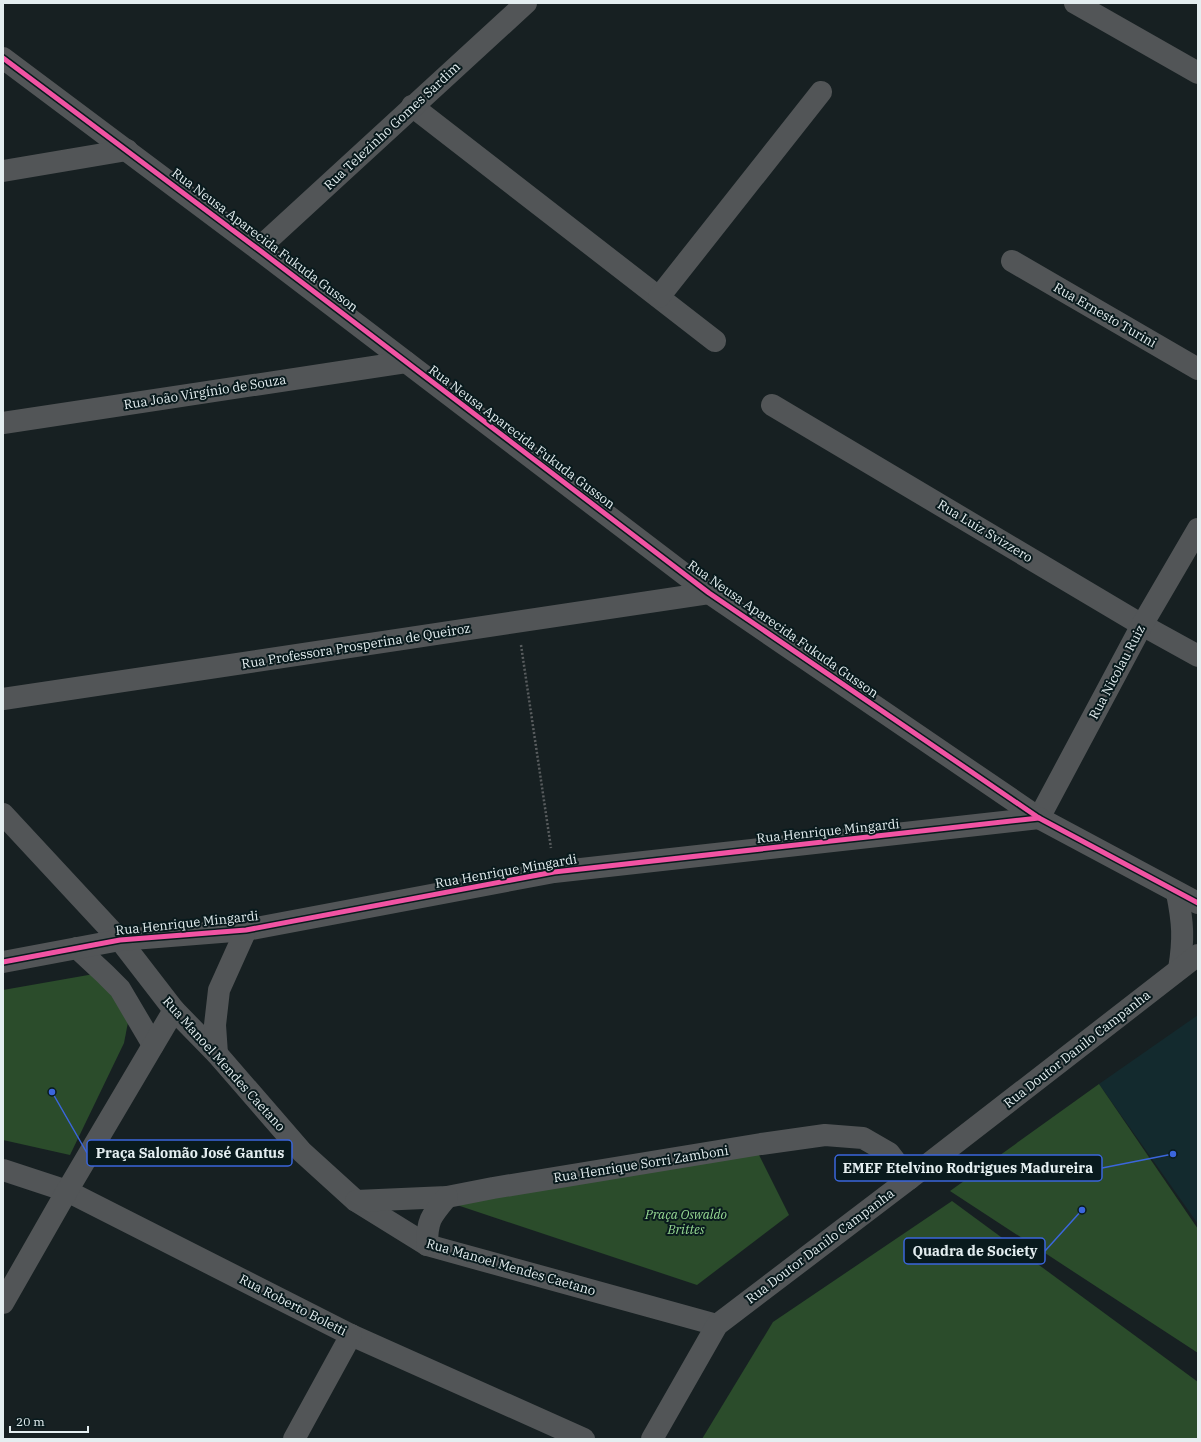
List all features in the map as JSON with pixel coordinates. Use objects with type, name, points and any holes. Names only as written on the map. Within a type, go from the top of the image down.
[{"type":"street","name":"Rua Telezinho Gomes Sardim","points":[[258,249],[412,106],[526,3]]},
{"type":"street","points":[[1075,3],[1198,73]]},
{"type":"street","name":"Rua Neusa Aparecida Fukuda Gusson","points":[[3,58],[258,249],[709,593],[1039,818],[1198,903]]},
{"type":"street","points":[[659,297],[821,92]]},
{"type":"street","points":[[412,106],[715,341]]},
{"type":"street","points":[[3,171],[127,150]]},
{"type":"street","name":"Rua Ernesto Turini","points":[[1012,261],[1198,369]]},
{"type":"street","name":"Rua João Virgínio de Souza","points":[[3,423],[406,362]]},
{"type":"street","name":"Rua Luiz Svizzero","points":[[772,405],[1142,625],[1198,656]]},
{"type":"street","name":"Rua Nicolau Ruiz","points":[[1039,818],[1142,625],[1198,529]]},
{"type":"street","name":"Rua Professora Prosperina de Queiroz","points":[[3,699],[709,593]]},
{"type":"street","name":"Rua Manoel Mendes Caetano","points":[[3,814],[120,940],[174,1010],[217,1054],[302,1152],[356,1201],[427,1245],[717,1325]]},
{"type":"street","name":"Rua Henrique Mingardi","points":[[3,962],[120,940],[246,930],[554,872],[1039,818]]},
{"type":"street","points":[[1177,893],[1183,932],[1183,946],[1179,969]]},
{"type":"street","points":[[217,1054],[215,1026],[219,990],[246,930]]},
{"type":"street","points":[[77,948],[120,989],[153,1045]]},
{"type":"street","name":"Rua Doutor Danilo Campanha","points":[[652,1439],[717,1325],[909,1179],[1198,955]]},
{"type":"street","points":[[3,1303],[174,1010]]},
{"type":"street","name":"Rua Henrique Sorri Zamboni","points":[[356,1201],[447,1197],[754,1145],[825,1135],[864,1138],[889,1153],[909,1179]]},
{"type":"street","name":"Rua Roberto Boletti","points":[[3,1170],[67,1191],[351,1335],[584,1439]]},
{"type":"street","points":[[427,1245],[427,1227],[434,1212],[447,1197]]},
{"type":"street","points":[[294,1439],[351,1335]]},
{"type":"path","points":[[518,622],[554,872]]},
{"type":"shaded area","points":[[1198,1015],[1198,1224],[1099,1084]]},
{"type":"green space","points":[[94,974],[130,1012],[124,1043],[70,1155],[3,1140],[3,990]]},
{"type":"green space","points":[[1099,1084],[1198,1229],[1198,1353],[950,1191]]},
{"type":"green space","name":"Praça Oswaldo Brittes","points":[[758,1153],[789,1215],[697,1285],[451,1203]]},
{"type":"green space","points":[[952,1201],[1198,1382],[1198,1439],[702,1439],[773,1322]]},
{"type":"cycle path","points":[[3,58],[258,249],[709,593],[1039,818],[1198,903]]},
{"type":"cycle path","points":[[3,962],[120,940],[246,930],[554,872],[1039,818]]},
{"type":"place","name":"Praça Salomão José Gantus","points":[[52,1092]]},
{"type":"place","name":"EMEF Etelvino Rodrigues Madureira","points":[[1173,1154]]},
{"type":"place","name":"Quadra de Society","points":[[1082,1210]]}]
